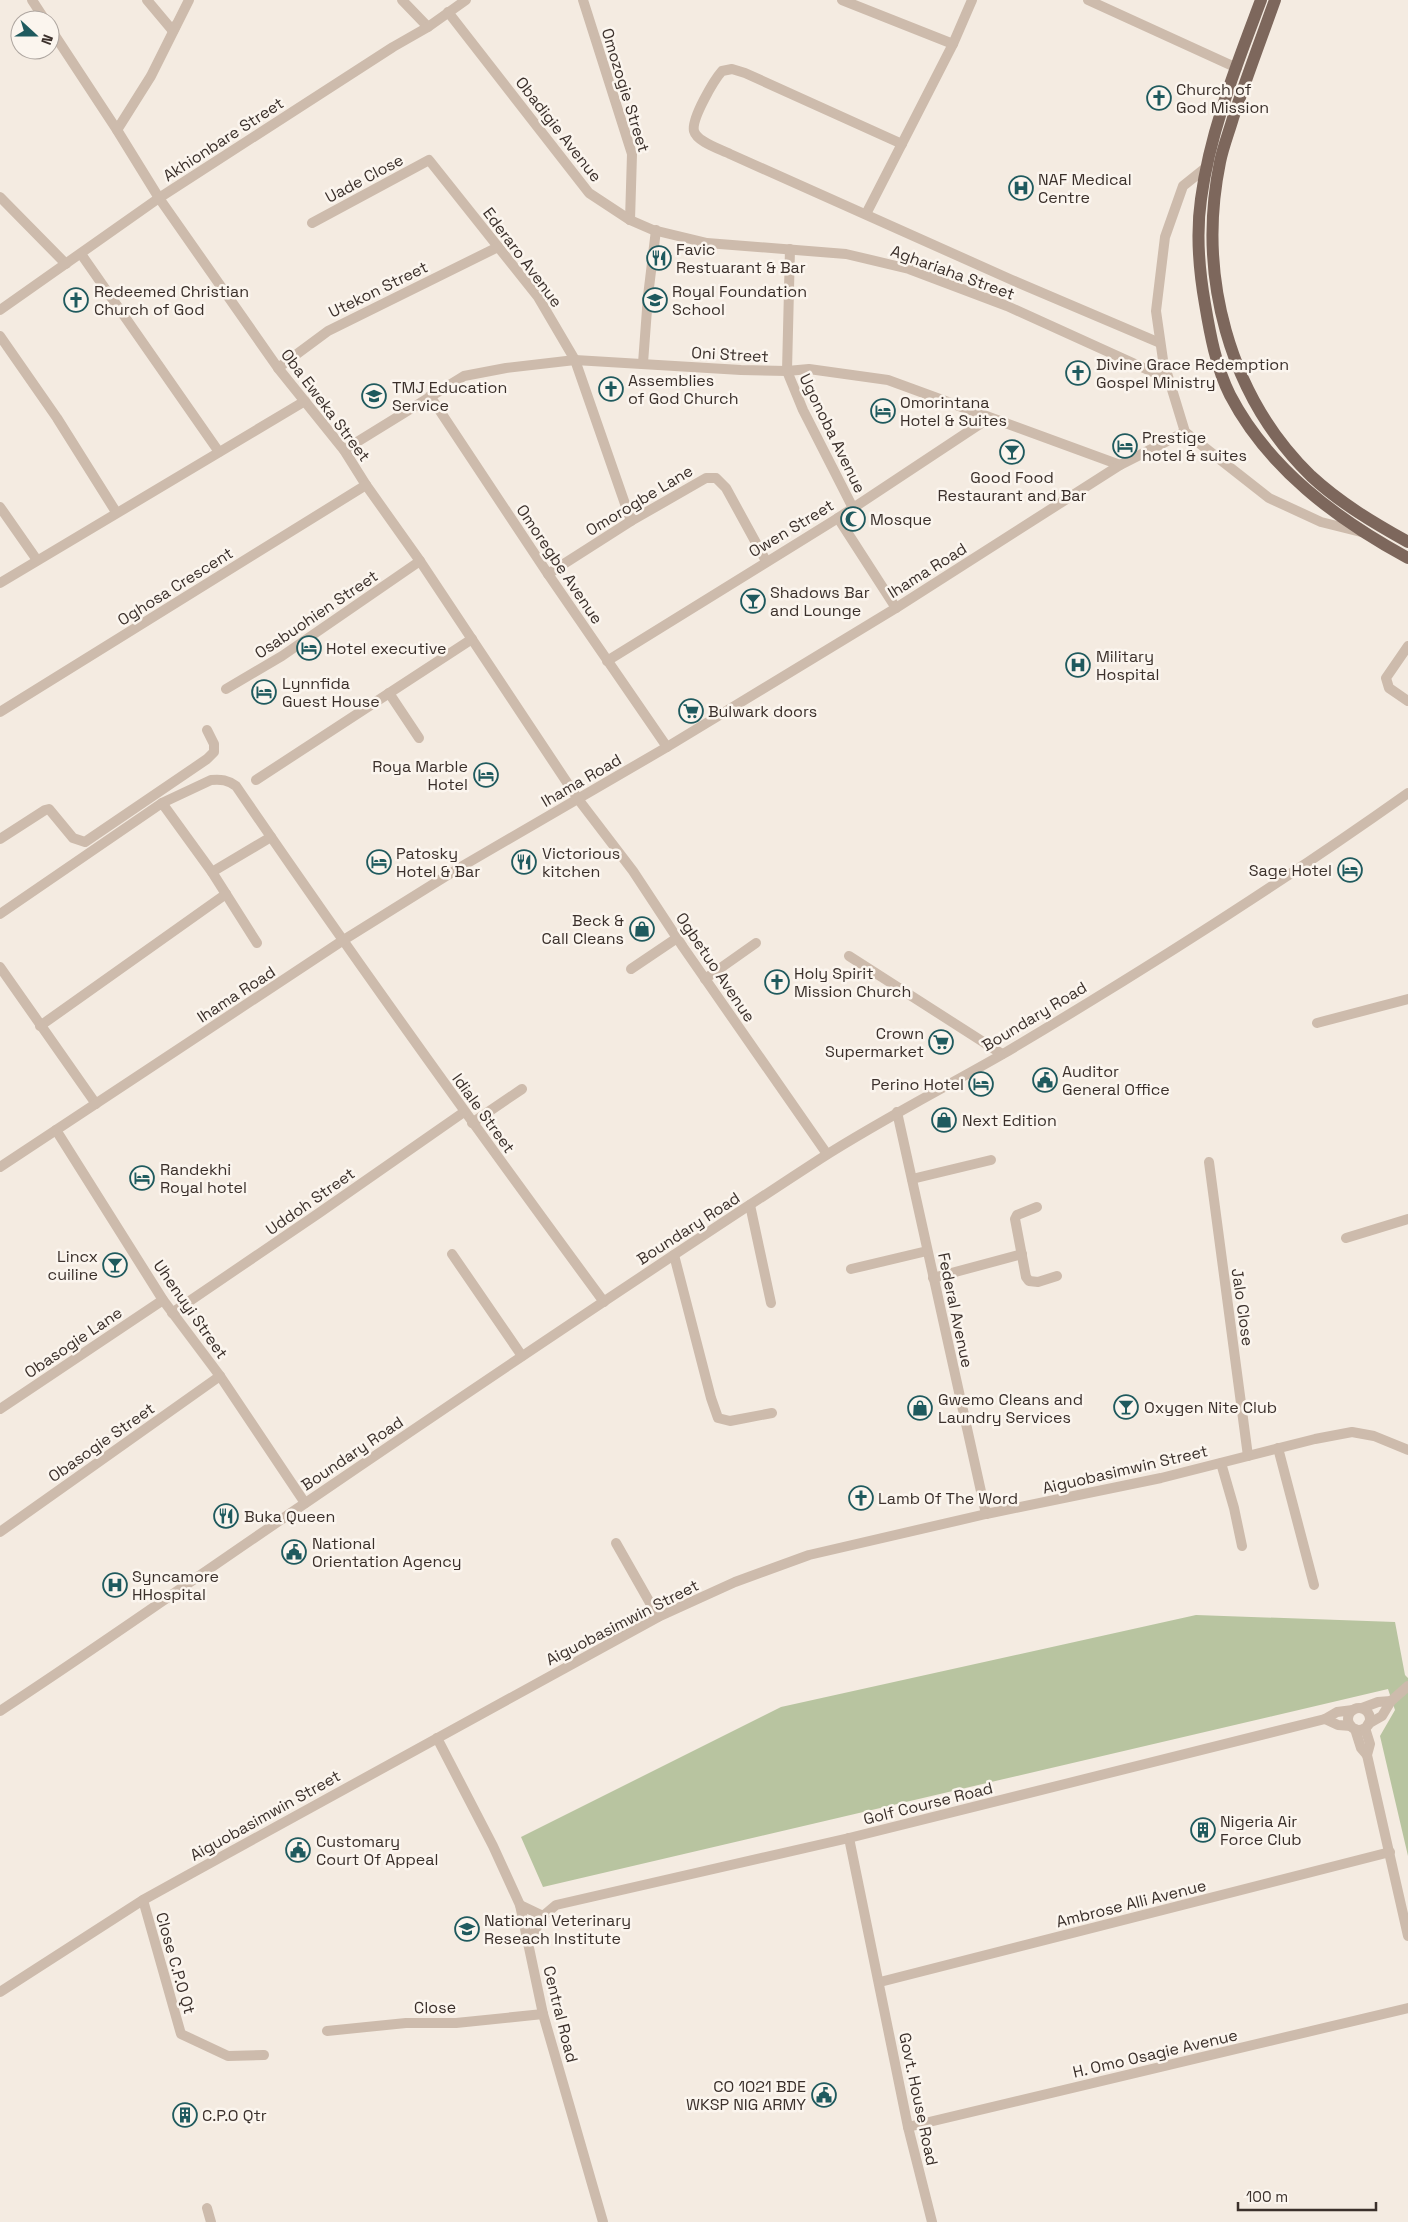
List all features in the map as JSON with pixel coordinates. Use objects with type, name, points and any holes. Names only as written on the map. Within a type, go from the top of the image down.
[{"type":"main road","points":[[1261,0],[1237,68],[1213,166],[1211,245],[1217,291],[1236,362],[1257,408],[1285,446],[1311,475],[1336,496],[1375,523],[1408,542]]},
{"type":"main road","points":[[1274,0],[1200,200],[1198,240],[1202,286],[1210,336],[1229,393],[1255,436],[1281,466],[1336,515],[1408,558]]},
{"type":"main road","points":[[1366,534],[1375,523]]},
{"type":"street","points":[[147,0],[173,31],[176,24]]},
{"type":"street","points":[[117,130],[151,76],[190,0]]},
{"type":"street","points":[[402,0],[428,27]]},
{"type":"street","name":"Akhionbare Street","points":[[0,310],[159,198],[393,47],[428,27],[466,0]]},
{"type":"street","name":"Omozogie Street","points":[[583,0],[632,154],[630,220]]},
{"type":"street","points":[[842,0],[953,44]]},
{"type":"street","points":[[866,214],[953,44],[972,0]]},
{"type":"street","points":[[1088,0],[1237,68]]},
{"type":"street","name":"Obadigie Avenue","points":[[448,12],[589,193],[630,220],[656,230]]},
{"type":"street","name":"Oba Eweka Street","points":[[60,43],[159,198],[278,368],[344,450],[366,486],[420,561],[578,799]]},
{"type":"street","points":[[902,144],[745,73],[732,69],[722,71],[711,84],[694,124],[694,131],[699,138],[730,154],[1160,343]]},
{"type":"street","name":"Uade Close","points":[[312,223],[429,160]]},
{"type":"street","name":"Ederaro Avenue","points":[[429,160],[538,297],[575,360],[631,521]]},
{"type":"street","points":[[1213,166],[1183,186],[1164,237],[1156,311],[1160,343],[1168,379],[1186,432],[1269,498],[1321,522],[1366,534]]},
{"type":"street","points":[[0,197],[66,264]]},
{"type":"street","points":[[643,363],[648,296],[656,230]]},
{"type":"street","name":"Aghariaha Street","points":[[656,230],[707,243],[846,254],[909,269],[1008,306],[1168,379]]},
{"type":"street","name":"Utekon Street","points":[[278,368],[328,331],[498,247]]},
{"type":"street","points":[[787,372],[790,249]]},
{"type":"street","points":[[81,254],[219,452]]},
{"type":"street","points":[[0,336],[57,418],[116,512]]},
{"type":"street","name":"Oni Street","points":[[344,450],[464,376],[506,368],[575,360],[787,372],[809,369],[888,380],[1120,465]]},
{"type":"street","name":"Ugonoba Avenue","points":[[787,372],[803,410],[853,508]]},
{"type":"street","name":"Omoregbe Avenue","points":[[430,396],[548,574],[667,747]]},
{"type":"street","points":[[0,583],[116,512],[305,401]]},
{"type":"street","name":"Owen Street","points":[[607,661],[838,518],[989,418]]},
{"type":"street","name":"Ihama Road","points":[[0,1167],[342,941],[490,849],[667,747],[896,608],[1120,465],[1186,432]]},
{"type":"street","name":"Omorogbe Lane","points":[[548,574],[631,521],[706,478],[716,478],[726,488],[766,561]]},
{"type":"street","name":"Oghosa Crescent","points":[[0,712],[366,486]]},
{"type":"street","points":[[0,507],[37,560]]},
{"type":"street","points":[[838,518],[896,608]]},
{"type":"street","name":"Osabuohien Street","points":[[226,689],[282,656],[420,561]]},
{"type":"street","points":[[256,780],[472,639]]},
{"type":"street","points":[[1408,646],[1386,678],[1389,688],[1408,701]]},
{"type":"street","points":[[389,693],[419,738]]},
{"type":"street","points":[[0,839],[49,809],[73,838],[80,842],[86,842],[208,759],[214,752],[214,744],[208,730]]},
{"type":"street","name":"Idiale Street","points":[[162,803],[210,780],[230,781],[236,786],[342,941],[464,1112],[604,1302]]},
{"type":"street","name":"Boundary Road","points":[[2,1706],[99,1646],[522,1356],[827,1154],[897,1112],[1002,1054],[1278,881],[1408,794]]},
{"type":"street","name":"Ogbetuo Avenue","points":[[578,799],[633,871],[705,979],[827,1154]]},
{"type":"street","points":[[0,914],[162,803],[212,872],[257,943]]},
{"type":"street","points":[[212,872],[271,836]]},
{"type":"street","points":[[40,1026],[226,894]]},
{"type":"street","points":[[631,969],[677,938]]},
{"type":"street","points":[[705,979],[756,943]]},
{"type":"street","points":[[849,956],[1002,1054]]},
{"type":"street","points":[[0,967],[96,1104]]},
{"type":"street","points":[[1318,1024],[1408,999]]},
{"type":"street","points":[[472,1123],[522,1089]]},
{"type":"street","name":"Uddoh Street","points":[[172,1313],[319,1214],[464,1112]]},
{"type":"street","name":"Federal Avenue","points":[[897,1112],[986,1514]]},
{"type":"street","name":"Uhenuyi Street","points":[[56,1130],[163,1300],[220,1376],[305,1503]]},
{"type":"street","points":[[912,1179],[991,1160]]},
{"type":"street","name":"Jalo Close","points":[[1209,1162],[1248,1456]]},
{"type":"street","points":[[750,1205],[771,1303]]},
{"type":"street","points":[[1038,1207],[1017,1215],[1015,1219],[1026,1277],[1029,1282],[1038,1282],[1057,1276]]},
{"type":"street","points":[[1346,1238],[1408,1219]]},
{"type":"street","points":[[851,1269],[928,1251]]},
{"type":"street","points":[[452,1254],[522,1356]]},
{"type":"street","points":[[933,1278],[1022,1254]]},
{"type":"street","points":[[674,1255],[711,1398],[718,1418],[730,1420],[772,1413]]},
{"type":"street","name":"Obasogie Lane","points":[[0,1409],[163,1300]]},
{"type":"street","name":"Obasogie Street","points":[[0,1532],[220,1376]]},
{"type":"street","name":"Aiguobasimwin Street","points":[[0,1992],[143,1900],[658,1617],[736,1582],[809,1555],[986,1514],[1160,1478],[1278,1448],[1352,1432],[1374,1436],[1408,1450]]},
{"type":"street","points":[[1278,1448],[1314,1585]]},
{"type":"street","points":[[1221,1463],[1234,1508],[1242,1546]]},
{"type":"street","points":[[616,1543],[658,1617]]},
{"type":"street","points":[[1326,1719],[1338,1725],[1360,1727],[1382,1716],[1391,1702],[1408,1686]]},
{"type":"street","name":"Golf Course Road","points":[[543,1916],[556,1905],[849,1838],[1326,1719],[1337,1712],[1358,1709],[1378,1702],[1391,1702]]},
{"type":"street","points":[[1360,1727],[1368,1713],[1358,1709],[1348,1720],[1360,1727],[1370,1744],[1367,1755],[1408,1936]]},
{"type":"street","name":"Central Road","points":[[437,1738],[493,1846],[520,1905],[543,2014],[603,2222]]},
{"type":"street","name":"Govt. House Road","points":[[849,1838],[880,1982],[908,2127],[932,2222]]},
{"type":"street","name":"Ambrose Alli Avenue","points":[[880,1982],[1390,1852]]},
{"type":"street","name":"Close C.P.O Qt","points":[[143,1900],[181,2034],[228,2056],[264,2055]]},
{"type":"street","points":[[520,1905],[543,1916],[529,1942]]},
{"type":"street","name":"H. Omo Osagie Avenue","points":[[908,2127],[1408,2008]]},
{"type":"street","name":"Close","points":[[327,2031],[406,2023],[456,2023],[543,2014]]},
{"type":"street","points":[[207,2208],[211,2222]]},
{"type":"green space","points":[[1196,1615],[1395,1622],[1405,1675],[1408,1678],[1408,1856],[1380,1736],[1395,1710],[1388,1689],[543,1887],[521,1837],[781,1707]]},
{"type":"place","name":"Church of God Mission","points":[[1159,98]]},
{"type":"place","name":"NAF Medical Centre","points":[[1021,188]]},
{"type":"place","name":"Favic Restuarant & Bar","points":[[659,258]]},
{"type":"place","name":"Redeemed Christian Church of God","points":[[76,300]]},
{"type":"place","name":"Royal Foundation School","points":[[655,300]]},
{"type":"place","name":"Divine Grace Redemption Gospel Ministry","points":[[1078,373]]},
{"type":"place","name":"Assemblies of God Church","points":[[611,389]]},
{"type":"place","name":"TMJ Education Service","points":[[374,396]]},
{"type":"place","name":"Omorintana Hotel & Suites","points":[[883,411]]},
{"type":"place","name":"Prestige hotel & suites","points":[[1125,446]]},
{"type":"place","name":"Good Food Restaurant and Bar","points":[[1012,452]]},
{"type":"place","name":"Mosque","points":[[853,519]]},
{"type":"place","name":"Shadows Bar and Lounge","points":[[753,601]]},
{"type":"place","name":"Hotel executive","points":[[309,648]]},
{"type":"place","name":"Military Hospital","points":[[1078,665]]},
{"type":"place","name":"Lynnfida Guest House","points":[[264,692]]},
{"type":"place","name":"Bulwark doors","points":[[691,711]]},
{"type":"place","name":"Roya Marble Hotel","points":[[486,775]]},
{"type":"place","name":"Patosky Hotel & Bar","points":[[379,862]]},
{"type":"place","name":"Victorious kitchen","points":[[524,862]]},
{"type":"place","name":"Sage Hotel","points":[[1350,870]]},
{"type":"place","name":"Beck & Call Cleans","points":[[642,929]]},
{"type":"place","name":"Holy Spirit Mission Church","points":[[777,982]]},
{"type":"place","name":"Crown Supermarket","points":[[941,1042]]},
{"type":"place","name":"Auditor General Office","points":[[1045,1080]]},
{"type":"place","name":"Perino Hotel","points":[[981,1084]]},
{"type":"place","name":"Next Edition","points":[[944,1120]]},
{"type":"place","name":"Randekhi Royal hotel","points":[[142,1178]]},
{"type":"place","name":"Lincx cuiline","points":[[115,1265]]},
{"type":"place","name":"Oxygen Nite Club","points":[[1126,1407]]},
{"type":"place","name":"Gwemo Cleans and Laundry Services","points":[[920,1408]]},
{"type":"place","name":"Lamb Of The Word","points":[[861,1498]]},
{"type":"place","name":"Buka Queen","points":[[226,1516]]},
{"type":"place","name":"National Orientation Agency","points":[[294,1552]]},
{"type":"place","name":"Syncamore HHospital","points":[[115,1585]]},
{"type":"place","name":"Nigeria Air Force Club","points":[[1203,1830]]},
{"type":"place","name":"Customary Court Of Appeal","points":[[298,1850]]},
{"type":"place","name":"National Veterinary Reseach Institute","points":[[467,1929]]},
{"type":"place","name":"CO 1021 BDE WKSP NIG ARMY","points":[[824,2095]]},
{"type":"place","name":"C.P.O Qtr","points":[[185,2115]]}]
